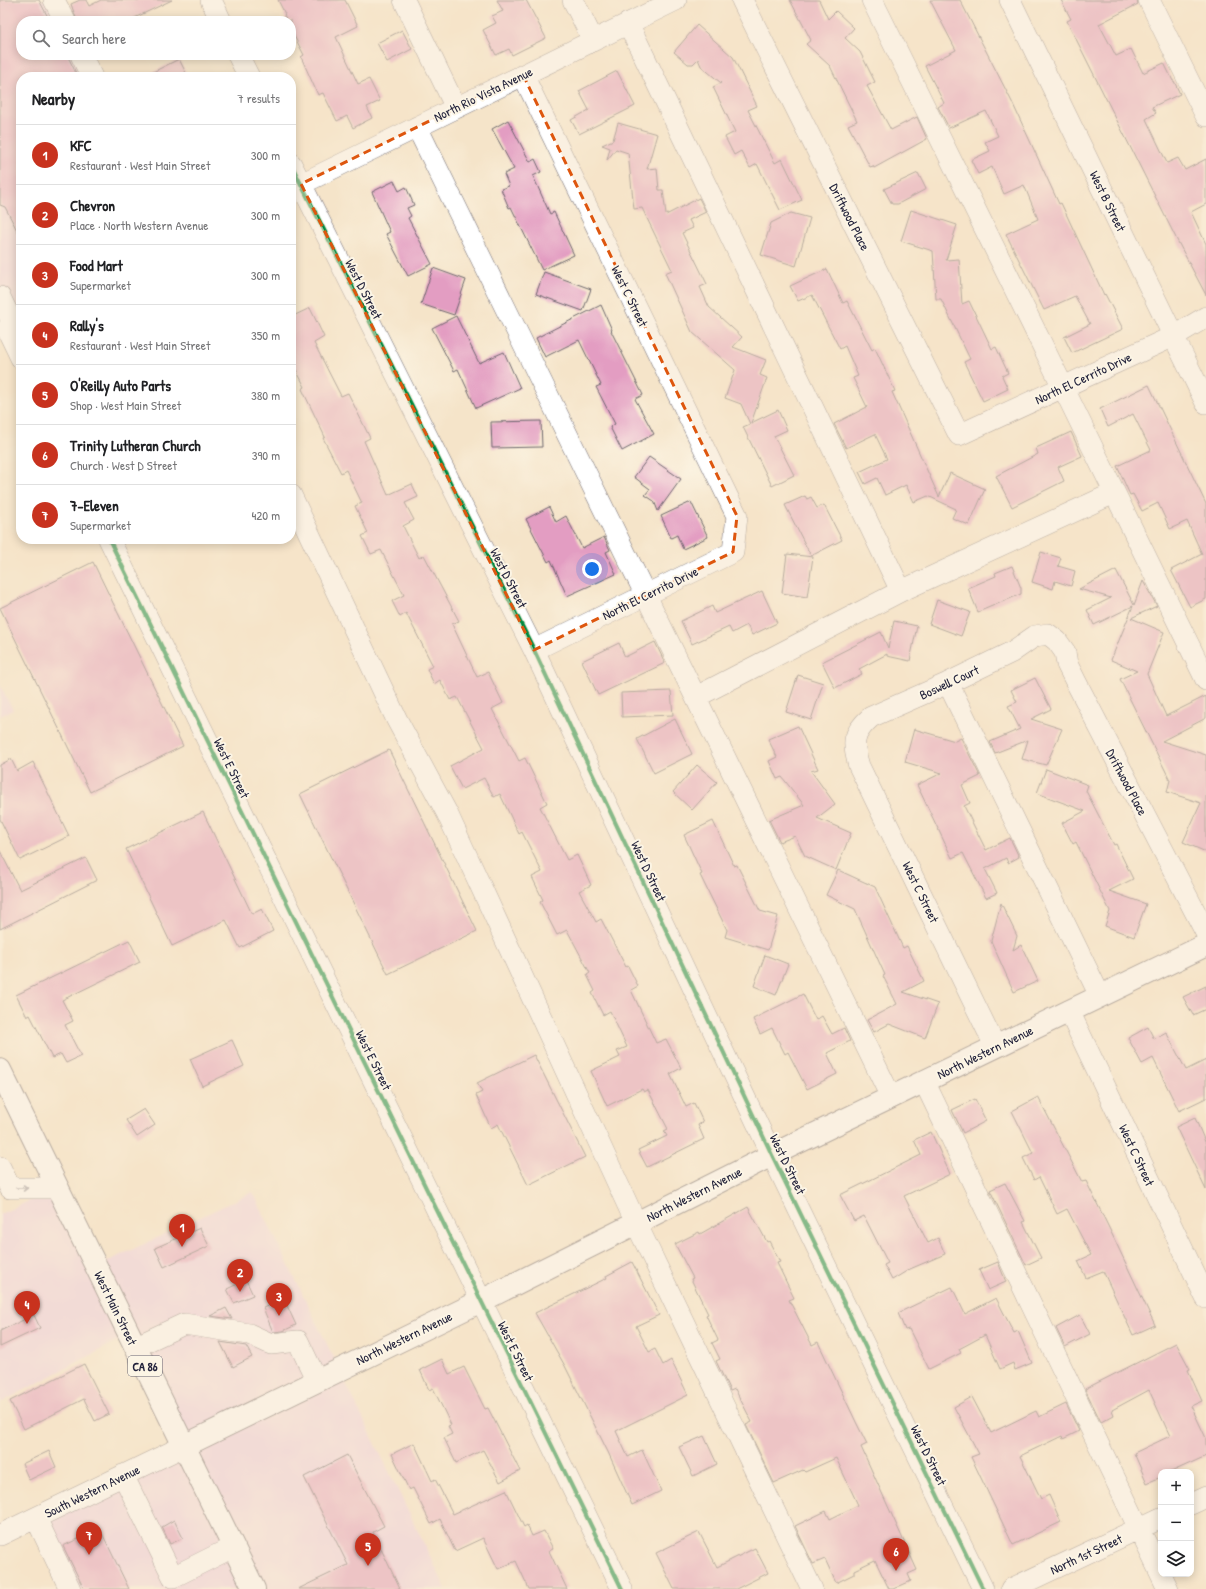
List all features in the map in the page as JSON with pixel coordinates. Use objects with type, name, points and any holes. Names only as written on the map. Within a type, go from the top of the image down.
[{"type":"main road","name":"North Western Avenue","points":[[184,1446],[481,1301],[772,1155],[1206,945]]},
{"type":"main road","name":"West Main Street","points":[[0,1070],[254,1589]]},
{"type":"street","points":[[54,0],[62,16]]},
{"type":"street","points":[[211,0],[219,16]]},
{"type":"street","points":[[404,0],[456,108]]},
{"type":"street","points":[[573,0],[593,40]]},
{"type":"street","name":"North Rio Vista Avenue","points":[[296,186],[676,0]]},
{"type":"street","name":"Driftwood Place","points":[[742,0],[959,435]]},
{"type":"street","points":[[872,0],[1206,680]]},
{"type":"street","name":"West B Street","points":[[1010,0],[1206,403]]},
{"type":"street","points":[[1149,0],[1206,116]]},
{"type":"street","points":[[628,23],[901,591]]},
{"type":"street","points":[[84,60],[90,72]]},
{"type":"street","points":[[240,60],[246,72]]},
{"type":"street","name":"West C Street","points":[[523,75],[737,516]]},
{"type":"street","points":[[417,127],[891,1097]]},
{"type":"street","name":"West D Street","points":[[296,186],[534,650],[772,1155],[983,1589]]},
{"type":"street","points":[[0,297],[16,344]]},
{"type":"street","name":"North El Cerrito Drive","points":[[959,435],[1174,336],[1206,317]]},
{"type":"street","points":[[696,697],[901,591],[1114,493]]},
{"type":"street","points":[[296,506],[397,720],[447,813],[636,1223],[812,1589]]},
{"type":"street","name":"North El Cerrito Drive","points":[[534,650],[734,552],[737,516]]},
{"type":"street","name":"West E Street","points":[[111,544],[622,1589]]},
{"type":"street","name":"Driftwood Place","points":[[1048,634],[1057,641],[1064,652],[1067,664],[1076,682],[1206,933]]},
{"type":"street","name":"Boswell Court","points":[[855,736],[861,726],[870,717],[948,683],[1012,652],[1035,636],[1048,634]]},
{"type":"street","points":[[948,683],[1100,996]]},
{"type":"street","name":"West C Street","points":[[855,736],[854,750],[859,766],[995,1046]]},
{"type":"street","name":"West C Street","points":[[1069,1011],[1206,1298]]},
{"type":"street","points":[[924,1081],[1168,1589]]},
{"type":"street","points":[[0,1168],[10,1188],[58,1188]]},
{"type":"street","points":[[135,1347],[184,1324],[249,1334],[271,1344],[298,1341],[317,1381]]},
{"type":"street","name":"South Western Avenue","points":[[0,1535],[184,1446]]},
{"type":"street","points":[[123,1475],[173,1577],[233,1547]]},
{"type":"street","points":[[1194,1503],[1206,1497]]},
{"type":"street","points":[[36,1518],[70,1589]]},
{"type":"street","name":"North 1st Street","points":[[1012,1589],[1158,1519]]},
{"type":"highlighted area","points":[[523,75],[737,516],[733,552],[534,650],[301,184]]},
{"type":"shaded area","points":[[0,0],[46,0],[54,16],[16,16],[16,60],[78,60],[84,72],[16,72],[16,323],[0,331]]},
{"type":"shaded area","points":[[0,685],[13,710],[0,716]]},
{"type":"shaded area","points":[[58,1188],[96,1267],[253,1192],[446,1589],[70,1589],[36,1518],[183,1446],[129,1335],[0,1403],[0,1214]]},
{"type":"building","points":[[0,0],[39,0],[47,16],[16,16],[16,60],[70,60],[76,72],[16,72],[16,228],[5,207],[0,205]]},
{"type":"building","points":[[80,0],[86,0],[89,6],[101,0],[172,0],[138,16],[75,16],[71,4]]},
{"type":"building","points":[[278,0],[345,0],[358,26],[336,37],[358,84],[369,79],[380,101],[367,107],[372,118],[353,128],[347,116],[337,121],[323,93],[318,95],[301,57],[304,55],[296,40],[296,16],[284,16],[285,14]]},
{"type":"building","points":[[497,0],[526,0],[546,38],[512,55],[509,49],[496,55],[483,30],[496,23],[492,16],[503,11]]},
{"type":"building","points":[[790,0],[819,0],[828,19],[836,11],[854,28],[845,38],[860,52],[875,82],[867,86],[891,130],[917,117],[927,139],[874,168],[873,166],[870,167],[848,125],[857,121],[830,66],[806,44],[811,40]]},
{"type":"building","points":[[930,0],[960,0],[1012,102],[1059,204],[1061,203],[1104,295],[1105,294],[1123,329],[1072,353],[1064,337],[1090,324],[1075,296],[1044,310],[1006,234],[1038,219],[1024,185],[1004,194],[992,167],[978,174],[971,160],[990,151],[985,142],[998,136],[986,111],[949,128],[938,107],[944,103],[925,66],[956,50]]},
{"type":"building","points":[[1061,0],[1137,0],[1138,4],[1099,24],[1116,56],[1131,49],[1143,73],[1164,63],[1174,81],[1180,94],[1152,107],[1156,113],[1146,119],[1167,163],[1178,158],[1185,170],[1206,159],[1206,204],[1191,212],[1206,244],[1206,295],[1067,21],[1071,19]]},
{"type":"building","points":[[697,25],[733,57],[757,106],[748,110],[775,163],[782,159],[802,200],[780,210],[757,164],[750,168],[741,151],[734,155],[725,137],[735,132],[713,87],[721,83],[701,66],[698,59],[693,64],[688,64],[674,52]]},
{"type":"building","points":[[402,30],[412,49],[387,62],[377,43]]},
{"type":"building","points":[[180,60],[186,72],[153,72]]},
{"type":"building","points":[[617,71],[635,106],[579,134],[571,120],[589,110],[579,91]]},
{"type":"building","points":[[508,120],[530,162],[535,159],[541,172],[533,176],[550,214],[554,212],[574,255],[542,270],[511,207],[509,208],[501,189],[509,186],[504,174],[514,169],[492,129]]},
{"type":"building","points":[[618,123],[657,134],[647,169],[657,168],[659,190],[663,190],[666,215],[699,198],[706,212],[689,220],[693,228],[682,233],[707,284],[700,287],[709,307],[742,337],[733,347],[766,360],[760,375],[767,378],[751,423],[778,410],[787,430],[774,436],[794,475],[772,486],[743,427],[750,424],[741,404],[725,398],[735,370],[692,332],[665,273],[672,270],[642,208],[634,209],[628,153],[616,149],[607,160],[610,148],[602,145],[613,140]]},
{"type":"building","points":[[918,173],[926,189],[898,204],[892,204],[884,189]]},
{"type":"building","points":[[394,181],[399,191],[406,187],[414,205],[407,208],[411,216],[408,218],[432,264],[408,276],[386,234],[390,232],[372,192]]},
{"type":"building","points":[[911,210],[957,225],[946,260],[959,259],[962,304],[969,301],[992,349],[996,347],[1008,373],[1002,376],[1008,389],[983,401],[964,362],[970,359],[941,299],[936,299],[933,251],[901,241]]},
{"type":"building","points":[[791,213],[810,218],[796,266],[761,255],[771,223]]},
{"type":"building","points":[[433,268],[466,280],[454,315],[421,304]]},
{"type":"building","points":[[827,269],[843,303],[847,301],[872,350],[875,348],[895,391],[892,392],[939,497],[950,473],[985,489],[969,525],[952,518],[956,509],[928,496],[914,502],[906,485],[885,495],[877,478],[865,484],[859,472],[887,459],[875,434],[846,448],[834,424],[867,407],[853,378],[858,376],[845,346],[840,349],[812,295],[798,301],[790,286]]},
{"type":"building","points":[[544,272],[591,289],[583,311],[536,294]]},
{"type":"building","points":[[601,305],[612,330],[611,331],[643,395],[635,399],[654,434],[622,451],[610,427],[615,424],[596,387],[601,385],[579,340],[545,357],[536,338]]},
{"type":"building","points":[[310,308],[324,337],[314,343],[341,396],[348,393],[370,438],[364,441],[388,495],[412,484],[418,497],[405,503],[414,520],[403,526],[419,558],[424,555],[459,621],[452,624],[477,677],[488,672],[503,703],[492,709],[519,761],[525,758],[547,803],[540,807],[567,860],[577,855],[591,885],[579,891],[596,922],[601,919],[626,967],[628,966],[638,986],[631,990],[656,1043],[666,1039],[681,1068],[670,1074],[686,1107],[694,1103],[703,1122],[698,1125],[704,1139],[647,1167],[638,1150],[667,1136],[664,1131],[668,1129],[648,1090],[644,1092],[642,1089],[607,1106],[591,1071],[620,1057],[617,1051],[627,1047],[610,1011],[603,1015],[592,993],[595,991],[587,975],[590,973],[567,930],[557,935],[540,902],[543,900],[532,877],[542,872],[522,832],[519,834],[500,794],[494,797],[484,778],[462,789],[450,766],[484,748],[457,697],[450,700],[440,680],[434,684],[427,669],[433,666],[406,613],[400,617],[392,601],[404,595],[381,550],[371,554],[362,536],[368,533],[355,506],[362,503],[346,470],[341,473],[323,438],[325,437],[302,389],[305,387],[296,370],[296,315]]},
{"type":"building","points":[[456,316],[479,363],[504,352],[520,388],[476,408],[458,369],[454,371],[432,328]]},
{"type":"building","points":[[1149,385],[1206,504],[1206,599],[1190,607],[1171,570],[1202,554],[1187,521],[1170,529],[1158,503],[1142,511],[1133,494],[1130,495],[1117,466],[1151,450],[1133,414],[1108,427],[1100,409]]},
{"type":"building","points":[[541,421],[542,447],[492,448],[491,422]]},
{"type":"building","points":[[1071,432],[1082,456],[1058,467],[1064,481],[1012,507],[996,476],[1038,454],[1036,448]]},
{"type":"building","points":[[649,457],[681,479],[658,511],[654,501],[645,495],[650,489],[634,477]]},
{"type":"building","points":[[805,496],[807,499],[811,497],[817,508],[824,505],[842,540],[811,556],[785,505]]},
{"type":"building","points":[[691,502],[708,537],[683,549],[677,535],[671,538],[661,516]]},
{"type":"building","points":[[549,507],[556,522],[566,516],[582,548],[604,537],[610,550],[606,552],[616,574],[567,596],[551,560],[548,562],[526,519]]},
{"type":"building","points":[[1041,552],[1061,558],[1058,566],[1075,571],[1071,586],[1055,581],[1053,589],[1032,582]]},
{"type":"building","points":[[787,554],[813,557],[807,597],[782,593]]},
{"type":"building","points":[[93,562],[183,746],[90,792],[0,608]]},
{"type":"building","points":[[1012,566],[1021,588],[1021,594],[978,612],[968,588],[996,576],[995,573]]},
{"type":"building","points":[[1116,570],[1134,605],[1143,581],[1157,606],[1131,618],[1164,632],[1147,674],[1166,716],[1206,696],[1206,718],[1162,741],[1206,755],[1206,852],[1183,842],[1201,803],[1167,792],[1170,780],[1120,679],[1137,671],[1111,660],[1133,606],[1094,625],[1087,610],[1111,598],[1079,589]]},
{"type":"building","points":[[762,591],[777,623],[752,635],[747,625],[732,633],[729,627],[692,644],[681,621],[712,606],[715,613]]},
{"type":"building","points":[[937,600],[970,612],[961,636],[929,624]]},
{"type":"building","points":[[894,621],[917,626],[910,661],[887,656],[887,654],[859,669],[862,674],[835,688],[822,662],[881,632],[888,648]]},
{"type":"building","points":[[655,642],[665,663],[598,695],[582,661],[619,643],[625,657]]},
{"type":"building","points":[[798,675],[823,683],[811,720],[786,712]]},
{"type":"building","points":[[1035,678],[1051,709],[1031,719],[1062,729],[1046,765],[1022,759],[1028,740],[995,753],[990,742],[1020,729],[1008,706],[1017,702],[1011,690]]},
{"type":"building","points":[[671,691],[673,715],[622,717],[621,693]]},
{"type":"building","points":[[675,719],[692,754],[654,773],[637,739]]},
{"type":"building","points":[[798,726],[818,769],[811,771],[835,804],[817,818],[851,833],[836,870],[805,856],[795,836],[780,842],[769,820],[804,805],[782,777],[777,779],[769,761],[777,757],[768,739]]},
{"type":"building","points":[[914,729],[955,741],[961,738],[980,776],[962,785],[970,803],[964,806],[986,850],[1010,838],[1019,857],[1008,863],[1006,858],[985,869],[997,893],[986,898],[963,853],[952,858],[917,785],[942,773],[905,762]]},
{"type":"building","points":[[389,750],[477,931],[388,974],[300,794]]},
{"type":"building","points":[[11,759],[17,771],[33,762],[69,836],[20,860],[0,819],[0,765]]},
{"type":"building","points":[[697,765],[717,782],[692,810],[673,792]]},
{"type":"building","points":[[1046,769],[1088,785],[1086,791],[1114,845],[1116,844],[1133,879],[1109,891],[1146,904],[1134,937],[1105,926],[1110,911],[1076,842],[1073,844],[1062,823],[1085,811],[1037,793]]},
{"type":"building","points":[[203,812],[252,914],[262,909],[273,931],[240,948],[226,920],[172,946],[126,849]]},
{"type":"building","points":[[713,821],[734,866],[737,865],[760,911],[778,916],[768,950],[725,937],[727,930],[700,875],[702,874],[684,835]]},
{"type":"building","points":[[0,851],[20,890],[86,858],[97,880],[0,929]]},
{"type":"building","points":[[838,870],[875,887],[903,948],[907,946],[924,981],[903,992],[938,1004],[925,1038],[889,1024],[874,1032],[867,1020],[897,1004],[883,976],[885,975],[855,909],[826,895]]},
{"type":"building","points":[[1001,903],[1017,936],[1013,950],[1021,945],[1038,981],[1014,992],[991,941]]},
{"type":"building","points":[[129,940],[140,962],[62,1000],[73,1021],[65,1025],[81,1056],[66,1063],[61,1054],[52,1058],[30,1015],[27,1017],[16,995]]},
{"type":"building","points":[[765,955],[788,964],[776,995],[754,986]]},
{"type":"building","points":[[1206,986],[1206,1009],[1193,1015],[1183,997]]},
{"type":"building","points":[[803,994],[816,1020],[822,1016],[832,1034],[844,1028],[850,1041],[827,1053],[837,1074],[807,1089],[788,1052],[785,1054],[772,1028],[760,1034],[753,1019]]},
{"type":"building","points":[[1148,1027],[1154,1039],[1166,1032],[1186,1070],[1206,1060],[1206,1098],[1179,1111],[1153,1058],[1142,1064],[1128,1038]]},
{"type":"building","points":[[232,1040],[244,1066],[202,1086],[190,1059]]},
{"type":"building","points":[[534,1055],[585,1157],[528,1185],[498,1124],[491,1128],[476,1095],[482,1092],[477,1083]]},
{"type":"building","points":[[1038,1097],[1082,1182],[1086,1181],[1155,1325],[1133,1335],[1103,1271],[1086,1278],[1078,1261],[1091,1255],[1067,1209],[1057,1214],[1039,1177],[1034,1180],[1023,1158],[1033,1153],[1012,1111]]},
{"type":"building","points":[[975,1099],[986,1121],[963,1133],[952,1110]]},
{"type":"building","points":[[144,1109],[155,1125],[137,1137],[126,1120]]},
{"type":"building","points":[[1195,1118],[1206,1144],[1206,1190],[1176,1127]]},
{"type":"building","points":[[931,1132],[950,1174],[904,1196],[928,1243],[938,1238],[945,1254],[910,1269],[892,1280],[884,1265],[888,1263],[864,1216],[854,1221],[840,1195],[921,1155],[914,1140]]},
{"type":"building","points":[[1005,1183],[1025,1221],[1023,1222],[1041,1258],[1026,1265],[990,1190]]},
{"type":"building","points":[[748,1207],[780,1262],[777,1263],[794,1298],[789,1300],[812,1345],[818,1342],[867,1444],[861,1447],[917,1570],[908,1574],[911,1581],[893,1589],[889,1589],[875,1560],[854,1570],[854,1574],[836,1583],[825,1559],[813,1564],[795,1526],[826,1511],[830,1519],[858,1505],[836,1458],[805,1472],[803,1470],[774,1483],[746,1425],[752,1422],[735,1389],[730,1391],[716,1361],[720,1359],[712,1343],[718,1340],[706,1315],[708,1314],[691,1279],[693,1278],[675,1244],[699,1232],[700,1234]]},
{"type":"building","points":[[200,1228],[209,1246],[164,1267],[155,1248]]},
{"type":"building","points":[[632,1262],[659,1315],[636,1326],[649,1352],[655,1349],[663,1365],[671,1360],[688,1395],[616,1431],[628,1457],[642,1450],[661,1491],[632,1505],[608,1452],[565,1366],[535,1313],[607,1278],[606,1276]]},
{"type":"building","points":[[998,1262],[1006,1282],[988,1290],[979,1270]]},
{"type":"building","points":[[246,1280],[253,1295],[234,1303],[227,1289]]},
{"type":"building","points":[[952,1287],[965,1314],[996,1298],[1014,1333],[1018,1331],[1032,1363],[1015,1370],[1013,1363],[1000,1369],[985,1335],[959,1349],[961,1353],[929,1369],[909,1329],[905,1330],[898,1313]]},
{"type":"building","points":[[284,1299],[296,1325],[283,1331],[273,1332],[263,1308]]},
{"type":"building","points":[[226,1308],[232,1319],[210,1316]]},
{"type":"building","points":[[34,1315],[40,1328],[0,1347],[0,1331]]},
{"type":"building","points":[[1080,1315],[1090,1334],[1065,1347],[1056,1328]]},
{"type":"building","points":[[220,1342],[246,1346],[252,1357],[233,1367]]},
{"type":"building","points":[[1176,1343],[1190,1369],[1188,1370],[1202,1401],[1191,1406],[1206,1438],[1206,1456],[1178,1469],[1158,1469],[1158,1478],[1147,1483],[1134,1453],[1170,1436],[1149,1390],[1112,1410],[1114,1415],[1101,1422],[1085,1389]]},
{"type":"building","points":[[442,1359],[449,1374],[464,1367],[485,1409],[488,1408],[520,1471],[500,1482],[483,1450],[456,1463],[444,1438],[452,1434],[448,1426],[451,1425],[433,1388],[429,1390],[420,1370]]},
{"type":"building","points":[[84,1364],[109,1414],[95,1421],[84,1399],[24,1429],[10,1401]]},
{"type":"building","points":[[972,1397],[991,1433],[1036,1411],[1039,1417],[1066,1404],[1079,1431],[1063,1439],[1062,1436],[1020,1456],[1041,1499],[1049,1495],[1061,1522],[1013,1545],[971,1457],[979,1454],[954,1407]]},
{"type":"building","points":[[704,1436],[717,1464],[693,1476],[679,1447]]},
{"type":"building","points":[[414,1443],[432,1481],[435,1479],[453,1514],[506,1490],[524,1527],[527,1525],[532,1536],[544,1531],[553,1549],[549,1551],[567,1589],[529,1589],[516,1561],[498,1569],[483,1538],[455,1551],[440,1519],[431,1524],[413,1488],[409,1490],[392,1454]]},
{"type":"building","points":[[49,1451],[56,1467],[29,1480],[22,1464]]},
{"type":"building","points":[[347,1455],[384,1526],[373,1532],[400,1589],[298,1589],[348,1565],[304,1477]]},
{"type":"building","points":[[174,1520],[183,1538],[170,1544],[162,1527]]},
{"type":"building","points":[[100,1529],[129,1589],[84,1589],[63,1546]]},
{"type":"building","points":[[699,1532],[717,1567],[755,1548],[768,1573],[736,1589],[674,1589],[656,1553]]},
{"type":"cycle path","points":[[296,174],[534,650],[772,1155],[983,1589]]},
{"type":"cycle path","points":[[111,544],[622,1589]]},
{"type":"place","name":"KFC","points":[[182,1247]]},
{"type":"place","name":"Chevron","points":[[240,1292]]},
{"type":"place","name":"Food Mart","points":[[279,1316]]},
{"type":"place","name":"Rally's","points":[[27,1324]]},
{"type":"place","name":"7-Eleven","points":[[89,1555]]},
{"type":"place","name":"O'Reilly Auto Parts","points":[[368,1566]]},
{"type":"place","name":"Trinity Lutheran Church","points":[[896,1571]]}]
